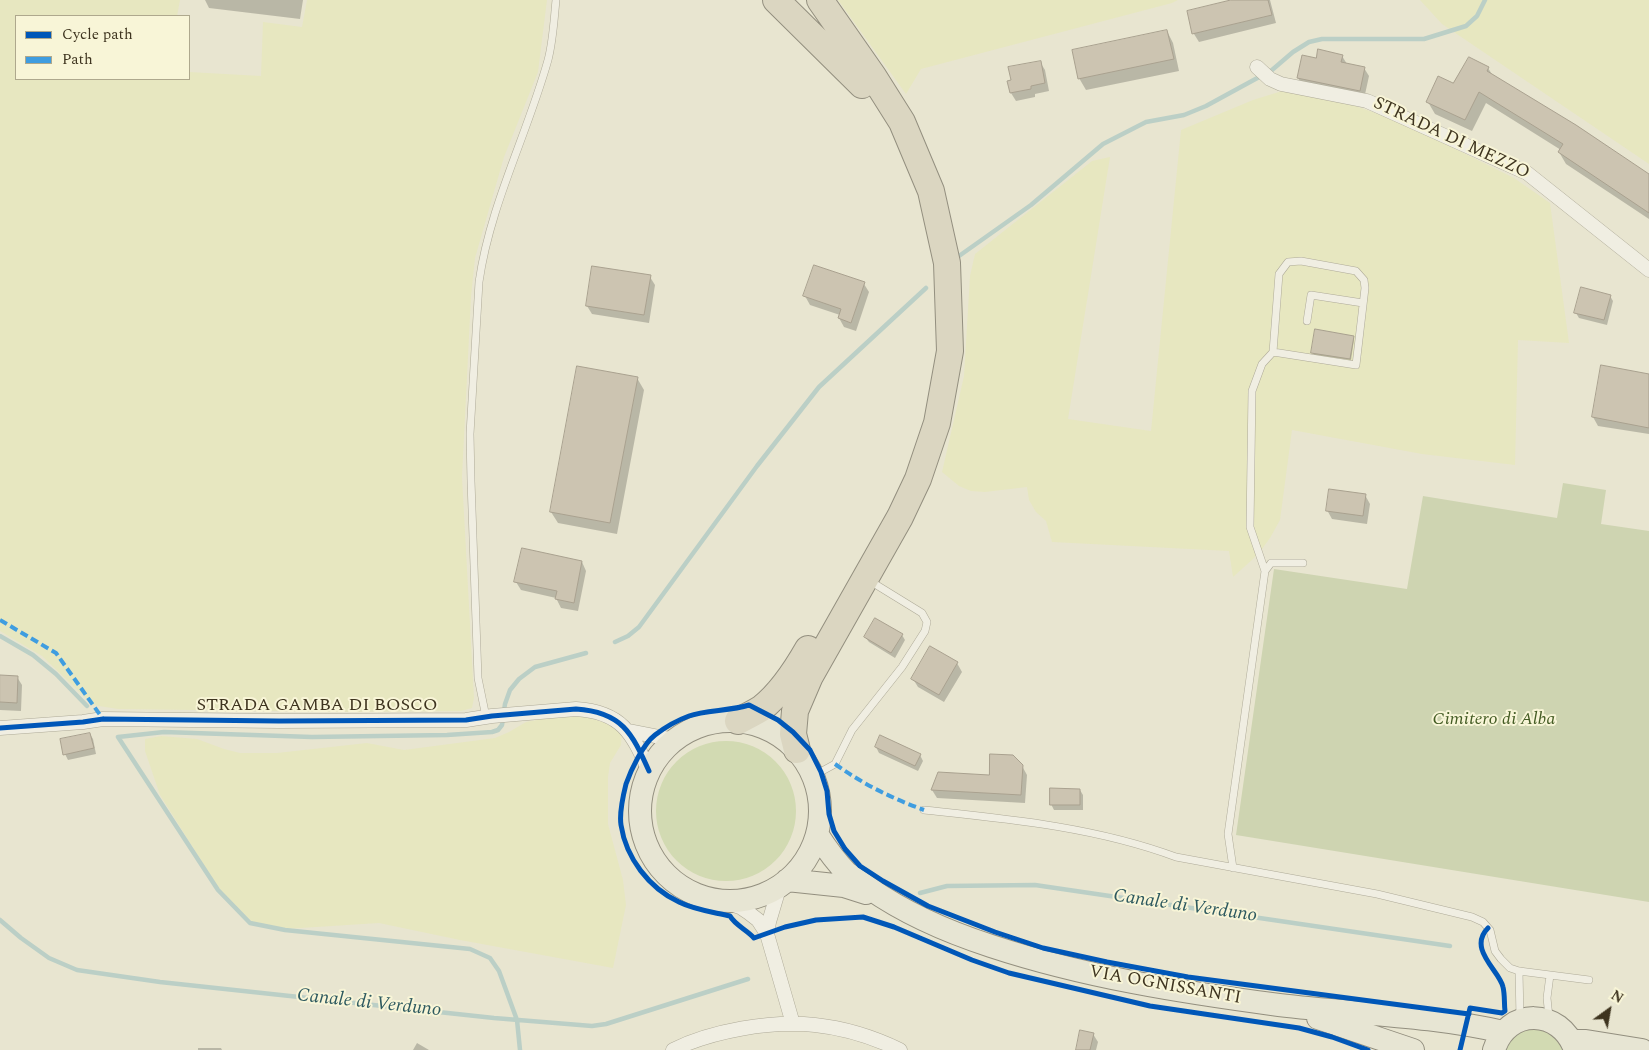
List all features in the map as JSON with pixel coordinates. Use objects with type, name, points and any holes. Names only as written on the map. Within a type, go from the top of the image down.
[{"type":"highway","points":[[776,0],[862,84]]},
{"type":"highway","points":[[738,721],[772,700],[797,668],[888,510],[925,418],[936,349],[935,266],[919,194],[890,129],[862,84],[803,0]]},
{"type":"highway","points":[[797,750],[793,734],[795,711],[810,676],[866,579],[918,479],[937,422],[950,351],[947,263],[931,191],[902,122],[874,76],[820,0]]},
{"type":"main road","points":[[738,721],[764,727],[787,741],[797,750],[806,762],[818,790],[820,820],[810,852],[800,867],[784,883],[771,891],[753,898],[715,899],[702,896],[677,883],[667,874],[650,852],[641,825],[642,791],[649,771],[660,754],[675,740],[704,724],[738,721]]},
{"type":"main road","name":"VIA OGNISSANTI","points":[[817,834],[832,856],[848,873],[884,899],[908,913],[961,936],[1032,960],[1123,982],[1279,1004],[1463,1023],[1506,1034],[1540,1019],[1549,1020]]},
{"type":"main road","name":"VIA OGNISSANTI","points":[[784,883],[844,886],[884,899]]},
{"type":"main road","name":"VIA OGNISSANTI","points":[[1279,1004],[1413,1050]]},
{"type":"main road","points":[[1549,1020],[1564,1030],[1573,1045],[1586,1041],[1642,1050]]},
{"type":"street","name":"STRADA DI MEZZO","points":[[1257,67],[1270,79],[1281,84],[1367,101],[1527,173],[1649,270]]},
{"type":"street","name":"STRADA GAMBA DI BOSCO","points":[[0,728],[104,719],[466,720],[576,709],[589,710],[618,721],[629,731],[649,771]]},
{"type":"street","name":"STRADA GAMBA DI BOSCO","points":[[629,731],[675,740]]},
{"type":"street","points":[[768,934],[769,922],[784,883]]},
{"type":"street","points":[[715,899],[749,912],[758,920],[768,934],[793,1024]]},
{"type":"street","points":[[672,1050],[689,1042],[738,1028],[793,1024],[840,1029],[865,1036],[900,1050]]},
{"type":"lane","points":[[489,717],[478,678],[470,480],[470,434],[479,282],[482,261],[494,219],[548,60],[556,0]]},
{"type":"lane","points":[[1234,868],[1228,834],[1265,571],[1250,527],[1252,391],[1262,364],[1273,352],[1278,274],[1288,262],[1302,261],[1356,271],[1364,280],[1365,288],[1356,365],[1273,352]]},
{"type":"lane","points":[[1307,321],[1311,295],[1363,304]]},
{"type":"lane","points":[[1265,571],[1271,563],[1303,563]]},
{"type":"lane","points":[[813,776],[835,764],[852,730],[902,667],[925,631],[927,622],[922,613],[866,579]]},
{"type":"lane","points":[[924,810],[1018,820],[1095,833],[1176,857],[1377,894],[1472,917],[1483,922],[1490,930],[1495,951],[1510,968],[1550,976],[1589,980]]},
{"type":"lane","points":[[1506,1034],[1519,971]]},
{"type":"lane","points":[[1549,1020],[1546,998],[1550,976]]},
{"type":"green space","points":[[0,0],[180,0],[177,15],[15,15],[15,80],[190,80],[190,72],[261,76],[263,22],[302,27],[307,0],[547,0],[538,72],[504,157],[475,258],[471,297],[462,477],[474,698],[472,708],[461,711],[351,712],[118,709],[93,705],[42,656],[0,631]]},
{"type":"green space","points":[[838,0],[1178,0],[921,69],[906,94]]},
{"type":"green space","points":[[1420,0],[1649,0],[1649,164],[1442,24]]},
{"type":"green space","points":[[1282,91],[1332,98],[1399,121],[1514,178],[1550,203],[1569,343],[1518,340],[1515,465],[1422,454],[1292,430],[1280,520],[1262,549],[1233,577],[1229,551],[1052,542],[1046,521],[1036,512],[1029,500],[1027,487],[985,492],[971,491],[959,486],[942,472],[964,376],[970,276],[975,254],[1092,161],[1110,157],[1068,419],[1151,431],[1181,130],[1253,100]]},
{"type":"green space","name":"Cimitero di Alba","points":[[1563,483],[1606,490],[1601,524],[1649,531],[1649,902],[1236,835],[1274,569],[1407,589],[1423,496],[1557,518]]},
{"type":"green space","points":[[559,716],[584,716],[615,726],[622,732],[621,745],[610,763],[608,777],[608,824],[623,880],[626,905],[613,968],[379,923],[285,929],[252,922],[219,889],[160,795],[145,751],[145,739],[161,736],[197,739],[240,753],[277,753],[367,743],[404,750],[495,738],[526,722]]},
{"type":"green space","points":[[726,741],[740,742],[753,746],[776,761],[791,784],[795,797],[795,825],[791,838],[776,861],[753,876],[740,880],[726,881],[712,880],[699,876],[676,861],[661,838],[657,825],[656,811],[657,797],[661,784],[676,761],[699,746],[712,742]]},
{"type":"green space","points":[[1529,1029],[1541,1030],[1550,1034],[1564,1050],[1505,1050],[1515,1036]]},
{"type":"building","points":[[1231,0],[1268,0],[1272,15],[1192,34],[1187,11]]},
{"type":"building","points":[[1167,30],[1174,59],[1078,79],[1072,50]]},
{"type":"building","points":[[1318,49],[1343,55],[1341,62],[1365,67],[1360,91],[1297,78],[1302,55],[1316,58]]},
{"type":"building","points":[[1469,57],[1489,67],[1487,71],[1576,125],[1649,174],[1649,213],[1558,152],[1563,144],[1479,92],[1465,120],[1426,102],[1438,76],[1453,83]]},
{"type":"building","points":[[1041,61],[1045,83],[1031,86],[1031,89],[1010,93],[1007,81],[1011,80],[1008,67]]},
{"type":"building","points":[[814,265],[865,282],[851,323],[838,318],[841,309],[803,296]]},
{"type":"building","points":[[592,266],[651,275],[644,315],[586,306]]},
{"type":"building","points":[[1581,287],[1611,295],[1604,320],[1574,313]]},
{"type":"building","points":[[1315,329],[1354,336],[1350,359],[1311,353]]},
{"type":"building","points":[[1601,365],[1649,374],[1649,428],[1592,417]]},
{"type":"building","points":[[577,366],[638,377],[610,523],[550,512]]},
{"type":"building","points":[[1329,489],[1366,494],[1363,516],[1326,511]]},
{"type":"building","points":[[522,548],[582,561],[574,603],[555,599],[557,591],[514,582]]},
{"type":"building","points":[[875,618],[903,634],[891,653],[864,637]]},
{"type":"building","points":[[930,646],[958,662],[939,695],[911,679]]},
{"type":"building","points":[[0,675],[18,676],[17,703],[0,702]]},
{"type":"building","points":[[90,733],[94,748],[63,755],[60,739]]},
{"type":"building","points":[[880,735],[921,754],[915,766],[875,747]]},
{"type":"building","points":[[990,754],[1013,755],[1023,765],[1021,795],[931,790],[938,772],[989,775]]},
{"type":"building","points":[[1050,788],[1080,789],[1080,805],[1050,805]]},
{"type":"building","points":[[1080,1030],[1094,1033],[1090,1050],[1076,1050]]},
{"type":"waterway","points":[[959,256],[1031,205],[1103,144],[1146,122],[1184,115],[1206,106],[1272,70],[1293,52],[1309,42],[1322,39],[1424,39],[1466,26],[1477,16],[1485,0]]},
{"type":"waterway","points":[[615,642],[628,636],[639,627],[757,466],[819,387],[926,288]]},
{"type":"waterway","points":[[0,636],[33,655],[56,674],[87,706]]},
{"type":"waterway","points":[[520,1050],[517,1020],[499,971],[490,958],[470,949],[285,930],[250,923],[218,890],[118,737],[164,732],[312,737],[447,735],[492,732],[498,730],[502,725],[505,704],[510,690],[519,679],[535,667],[586,653]]},
{"type":"waterway","name":"Canale di Verduno","points":[[920,893],[947,886],[1035,885],[1450,946]]},
{"type":"waterway","name":"Canale di Verduno","points":[[0,920],[49,958],[77,970],[160,982],[494,1018],[592,1026],[606,1024],[748,979]]},
{"type":"marked path","points":[[0,620],[56,653],[103,719]]},
{"type":"marked path","points":[[835,764],[878,790],[924,810]]},
{"type":"cycle path","points":[[1368,1050],[1299,1028],[1150,1006],[1009,973],[972,960],[894,927],[863,917],[816,920],[785,927],[754,938],[730,916],[691,907],[668,896],[658,889],[641,871],[628,849],[621,825],[621,809],[626,784],[642,751],[655,735],[680,720],[695,714],[749,705],[778,720],[793,732],[810,750],[821,772],[827,791],[829,814],[834,831],[845,849],[860,866],[928,906],[1043,948],[1107,962],[1188,977],[1469,1014]]},
{"type":"cycle path","points":[[0,728],[103,719],[279,721],[466,720],[576,709],[592,711],[615,720],[631,735],[649,771]]},
{"type":"cycle path","points":[[1460,1050],[1470,1008],[1502,1013],[1505,1011],[1501,981],[1486,959],[1481,944],[1482,936],[1488,928]]}]
